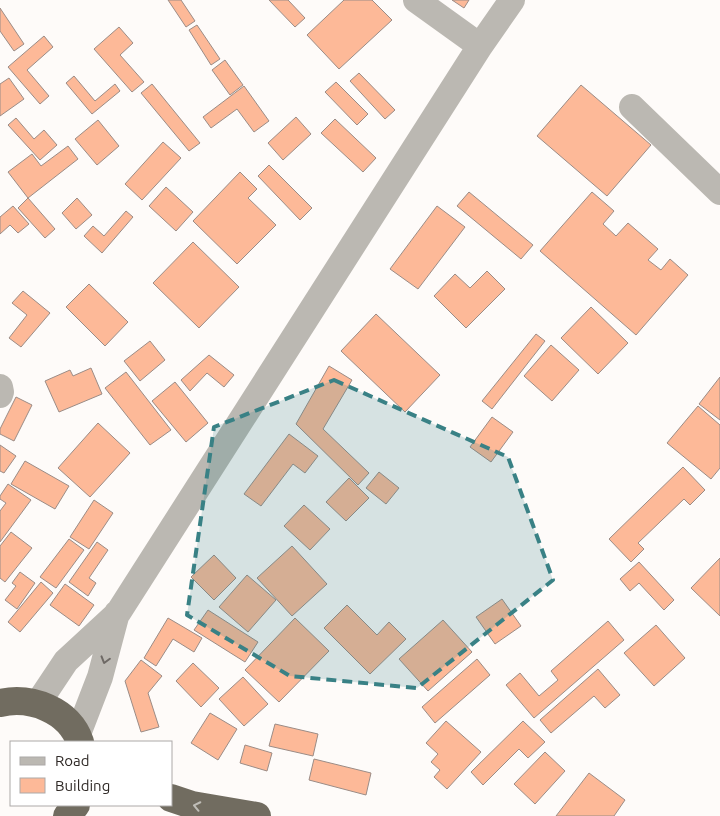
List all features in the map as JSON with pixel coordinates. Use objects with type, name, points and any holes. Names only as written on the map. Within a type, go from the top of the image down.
[{"type":"highway","points":[[0,703],[13,700],[38,703],[60,715],[79,738]]},
{"type":"highway","points":[[172,798],[192,805],[257,816]]},
{"type":"highway","points":[[67,816],[75,806]]},
{"type":"street","points":[[416,0],[480,46]]},
{"type":"street","points":[[38,703],[66,661],[118,613],[480,46],[512,0]]},
{"type":"street","points":[[632,108],[720,192]]},
{"type":"street","points":[[0,386],[2,392],[0,395]]},
{"type":"street","points":[[79,738],[100,677],[118,613]]},
{"type":"highlighted area","points":[[334,380],[508,457],[553,580],[417,688],[290,676],[187,615],[214,427]]},
{"type":"building","points":[[168,0],[181,0],[195,21],[186,27]]},
{"type":"building","points":[[269,0],[288,0],[305,18],[295,27]]},
{"type":"building","points":[[344,0],[372,0],[392,20],[339,69],[307,35]]},
{"type":"building","points":[[452,0],[469,0],[464,8]]},
{"type":"building","points":[[0,8],[24,44],[14,51],[0,31]]},
{"type":"building","points":[[197,25],[220,59],[211,65],[189,30]]},
{"type":"building","points":[[119,27],[133,43],[120,55],[144,82],[132,92],[94,49]]},
{"type":"building","points":[[44,36],[53,47],[27,70],[49,96],[40,104],[8,67]]},
{"type":"building","points":[[225,60],[243,85],[230,95],[212,70]]},
{"type":"building","points":[[359,73],[395,110],[385,119],[350,81]]},
{"type":"building","points":[[74,76],[95,101],[115,84],[120,91],[92,114],[66,83]]},
{"type":"building","points":[[9,78],[24,99],[0,116],[0,84]]},
{"type":"building","points":[[336,82],[368,114],[357,125],[325,92]]},
{"type":"building","points":[[152,84],[200,143],[189,151],[141,93]]},
{"type":"building","points":[[581,85],[651,145],[607,196],[537,136]]},
{"type":"building","points":[[244,86],[269,121],[254,132],[237,109],[211,128],[203,117]]},
{"type":"building","points":[[296,117],[311,134],[283,160],[268,143]]},
{"type":"building","points":[[16,118],[34,139],[44,130],[57,145],[40,160],[8,125]]},
{"type":"building","points":[[335,119],[376,158],[363,172],[321,133]]},
{"type":"building","points":[[98,120],[119,146],[97,165],[75,139]]},
{"type":"building","points":[[163,142],[181,158],[142,200],[125,184]]},
{"type":"building","points":[[68,146],[78,159],[28,198],[8,172],[32,154],[41,166]]},
{"type":"building","points":[[269,165],[312,208],[300,220],[258,176]]},
{"type":"building","points":[[240,172],[257,189],[248,198],[276,225],[237,264],[193,221]]},
{"type":"building","points":[[166,187],[193,212],[176,231],[149,206]]},
{"type":"building","points":[[469,192],[533,245],[521,259],[457,206]]},
{"type":"building","points":[[592,192],[614,211],[603,224],[616,236],[628,223],[658,249],[648,260],[661,270],[670,259],[688,275],[636,335],[540,251]]},
{"type":"building","points":[[28,198],[55,229],[45,238],[18,208]]},
{"type":"building","points":[[77,198],[92,215],[76,229],[62,213]]},
{"type":"building","points":[[13,206],[29,224],[18,233],[10,225],[0,234],[0,217]]},
{"type":"building","points":[[437,206],[465,227],[418,289],[390,269]]},
{"type":"building","points":[[126,211],[133,217],[102,253],[84,236],[93,226],[104,236]]},
{"type":"building","points":[[193,242],[239,287],[199,328],[153,283]]},
{"type":"building","points":[[487,271],[505,289],[466,328],[434,296],[455,274],[470,288]]},
{"type":"building","points":[[89,284],[128,322],[105,346],[66,307]]},
{"type":"building","points":[[23,291],[50,313],[21,347],[9,338],[27,315],[12,303]]},
{"type":"building","points":[[591,307],[628,343],[598,374],[561,338]]},
{"type":"building","points":[[376,314],[440,375],[405,412],[341,351]]},
{"type":"building","points":[[536,334],[545,341],[492,409],[482,401]]},
{"type":"building","points":[[150,341],[165,360],[140,381],[124,361]]},
{"type":"building","points":[[551,345],[579,370],[552,401],[524,376]]},
{"type":"building","points":[[209,355],[234,375],[224,387],[207,373],[190,391],[181,380]]},
{"type":"building","points":[[329,366],[352,380],[323,429],[369,473],[358,485],[296,424]]},
{"type":"building","points":[[91,368],[102,394],[59,412],[45,381],[70,370],[73,376]]},
{"type":"building","points":[[126,372],[171,430],[150,445],[105,388]]},
{"type":"building","points":[[720,377],[720,420],[699,404]]},
{"type":"building","points":[[175,382],[208,423],[186,442],[152,401]]},
{"type":"building","points":[[16,397],[32,405],[14,441],[0,434],[0,429]]},
{"type":"building","points":[[698,406],[720,425],[720,468],[711,479],[667,443]]},
{"type":"building","points":[[492,417],[513,432],[491,462],[470,447]]},
{"type":"building","points":[[98,423],[130,453],[90,497],[58,468]]},
{"type":"building","points":[[289,434],[318,456],[305,473],[293,464],[261,506],[244,494]]},
{"type":"building","points":[[0,445],[16,456],[4,473],[0,471]]},
{"type":"building","points":[[25,461],[69,486],[55,509],[11,484]]},
{"type":"building","points":[[683,467],[705,490],[690,505],[684,499],[638,543],[644,549],[631,562],[609,539]]},
{"type":"building","points":[[379,472],[399,488],[386,504],[366,488]]},
{"type":"building","points":[[349,478],[369,498],[346,521],[326,502]]},
{"type":"building","points":[[8,484],[31,500],[0,542],[0,511],[6,503],[0,499],[0,496]]},
{"type":"building","points":[[94,500],[113,513],[89,549],[70,537]]},
{"type":"building","points":[[304,505],[330,529],[310,550],[284,526]]},
{"type":"building","points":[[11,532],[32,548],[5,582],[0,578],[0,546]]},
{"type":"building","points":[[69,539],[84,550],[56,588],[40,577]]},
{"type":"building","points":[[97,542],[108,550],[89,578],[96,583],[88,596],[69,582]]},
{"type":"building","points":[[292,546],[327,584],[292,616],[257,578]]},
{"type":"building","points":[[214,555],[236,578],[214,600],[191,577]]},
{"type":"building","points":[[720,558],[720,616],[691,588]]},
{"type":"building","points":[[639,562],[674,600],[664,610],[639,583],[630,591],[620,579]]},
{"type":"building","points":[[20,572],[35,583],[17,609],[5,600],[16,586],[12,583]]},
{"type":"building","points":[[247,575],[276,600],[248,632],[219,607]]},
{"type":"building","points":[[41,582],[53,593],[20,632],[8,622]]},
{"type":"building","points":[[65,584],[94,605],[79,626],[50,605]]},
{"type":"building","points":[[502,599],[521,626],[495,644],[476,617]]},
{"type":"building","points":[[347,605],[377,635],[389,622],[406,639],[370,674],[324,628]]},
{"type":"building","points":[[208,610],[258,642],[245,662],[194,630]]},
{"type":"building","points":[[168,618],[202,638],[194,652],[173,639],[156,666],[144,658]]},
{"type":"building","points":[[295,618],[329,651],[279,702],[245,670]]},
{"type":"building","points":[[443,620],[472,652],[428,691],[399,659]]},
{"type":"building","points":[[608,621],[624,640],[534,718],[506,685],[520,673],[539,696],[558,680],[551,671]]},
{"type":"building","points":[[656,625],[685,658],[654,686],[624,653]]},
{"type":"building","points":[[477,659],[490,675],[435,723],[422,707]]},
{"type":"building","points":[[141,660],[162,676],[148,693],[159,727],[141,732],[125,681]]},
{"type":"building","points":[[193,663],[219,688],[201,707],[176,681]]},
{"type":"building","points":[[598,669],[620,695],[605,708],[594,696],[551,733],[540,720]]},
{"type":"building","points":[[243,677],[268,704],[244,726],[219,699]]},
{"type":"building","points":[[210,713],[237,729],[218,760],[191,743]]},
{"type":"building","points":[[446,721],[481,752],[447,789],[434,777],[440,770],[431,762],[438,754],[426,743]]},
{"type":"building","points":[[523,721],[545,742],[528,758],[519,749],[483,785],[471,772]]},
{"type":"building","points":[[275,724],[318,734],[313,756],[269,746]]},
{"type":"building","points":[[245,745],[272,753],[267,771],[240,763]]},
{"type":"building","points":[[545,752],[565,771],[535,804],[514,784]]},
{"type":"building","points":[[314,759],[371,773],[366,795],[309,780]]},
{"type":"building","points":[[589,773],[625,800],[614,816],[556,816]]}]
